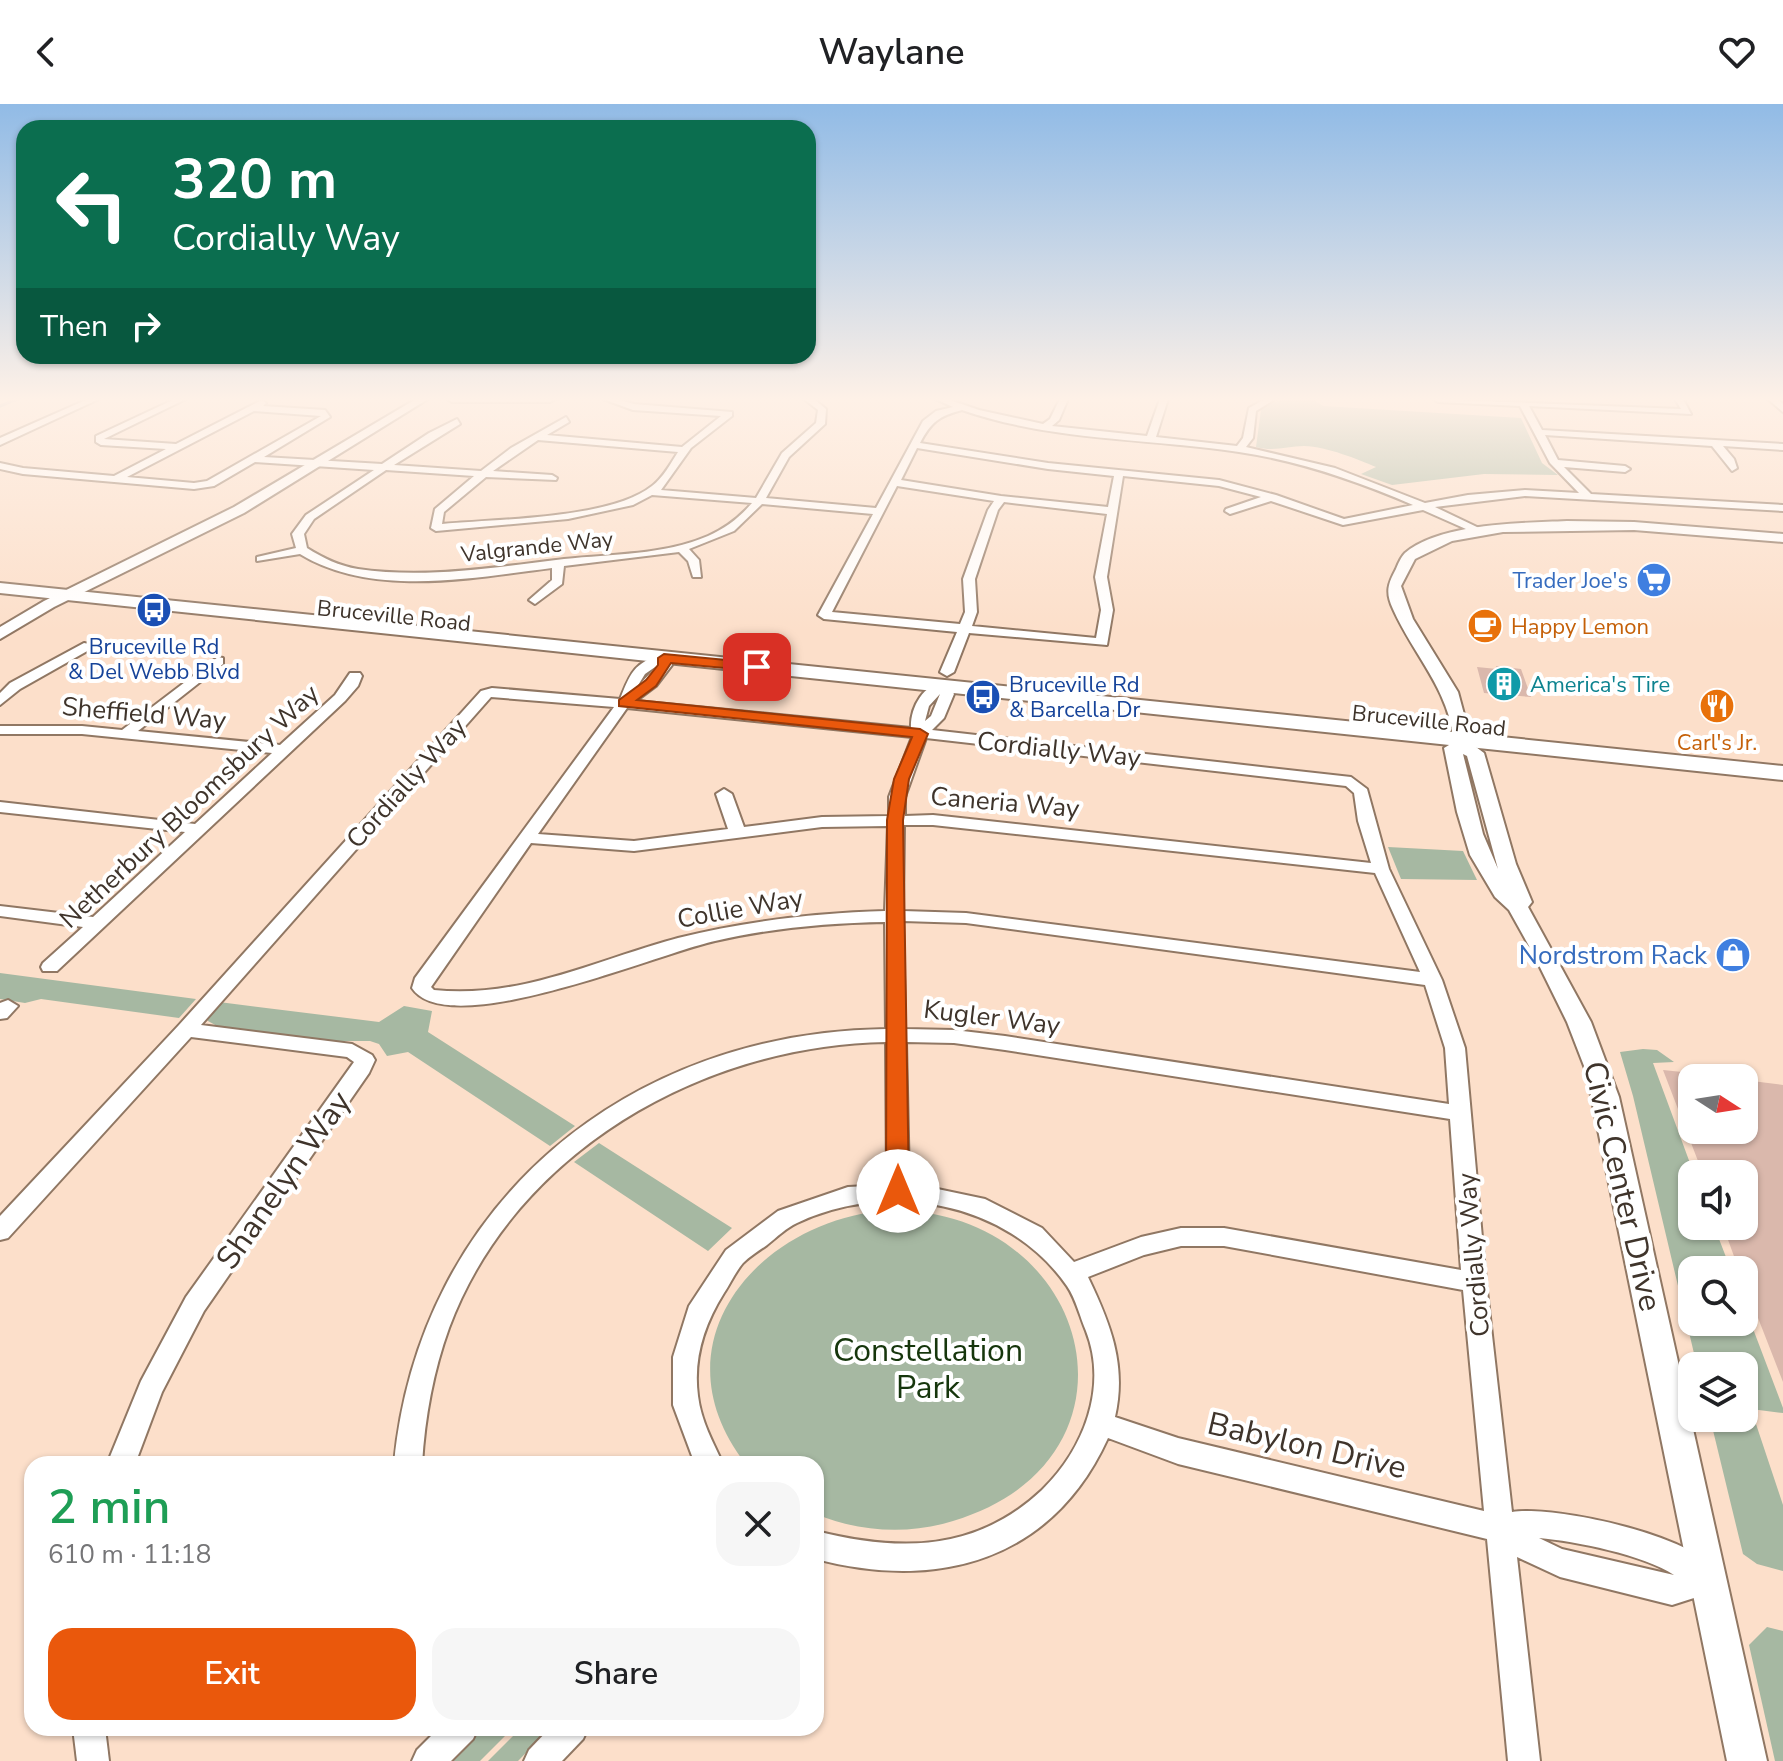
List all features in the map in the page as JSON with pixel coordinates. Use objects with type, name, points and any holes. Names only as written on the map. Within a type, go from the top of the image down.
[{"type":"main road","name":"Bruceville Road","points":[[0,575],[788,656],[944,679],[1462,735],[1783,756]]},
{"type":"main road","name":"Bruceville Road","points":[[0,588],[664,658],[1030,685],[1075,684],[1783,773]]},
{"type":"main road","name":"Bruceville Road","points":[[664,658],[686,650],[747,656],[788,656]]},
{"type":"main road","name":"Bruceville Road","points":[[1647,758],[1783,767]]},
{"type":"street","points":[[85,476],[194,486],[210,484],[223,476]]},
{"type":"street","points":[[116,479],[121,476]]},
{"type":"street","points":[[0,634],[49,604],[239,510],[295,476]]},
{"type":"street","points":[[261,559],[302,550],[298,541],[303,524],[370,476]]},
{"type":"street","points":[[479,476],[443,506],[436,517],[436,528],[586,514],[629,503],[652,492],[667,476]]},
{"type":"street","points":[[512,476],[552,478]]},
{"type":"street","name":"Valgrande Way","points":[[302,550],[312,558],[338,567],[404,575],[464,575],[680,547],[729,530],[744,518],[775,476]]},
{"type":"street","points":[[898,476],[824,615],[1102,642],[1107,610],[1101,577],[1118,476]]},
{"type":"street","points":[[1157,476],[1198,480],[1272,497],[1343,522],[1502,494],[1587,495],[1783,508]]},
{"type":"street","points":[[1351,476],[1475,530]]},
{"type":"street","points":[[1568,476],[1587,495]]},
{"type":"street","points":[[894,483],[1111,511]]},
{"type":"street","points":[[652,492],[879,511]]},
{"type":"street","points":[[1230,511],[1272,497]]},
{"type":"street","points":[[898,1191],[894,916],[895,820],[901,779],[920,734],[937,718],[947,694],[944,679],[972,602],[969,579],[993,510],[1001,499]]},
{"type":"street","points":[[1462,735],[1444,679],[1397,601],[1394,586],[1401,566],[1416,552],[1444,538],[1475,530],[1528,524],[1580,524],[1783,538]]},
{"type":"street","points":[[680,547],[693,560],[697,575]]},
{"type":"street","points":[[535,600],[558,581],[558,564]]},
{"type":"street","points":[[0,643],[36,625],[72,595]]},
{"type":"street","points":[[0,701],[15,686],[84,647]]},
{"type":"street","name":"Collie Way","points":[[664,658],[665,665],[651,683],[626,700],[422,982],[421,988],[428,996],[501,997],[531,992],[679,944],[740,930],[795,922],[894,916],[966,918],[1433,980]]},
{"type":"street","points":[[126,734],[218,661]]},
{"type":"street","name":"Netherbury Bloomsbury Way","points":[[50,967],[340,698],[355,676]]},
{"type":"street","name":"Cordially Way","points":[[0,1231],[186,1030],[486,694],[497,691],[626,700],[1351,782],[1362,792],[1366,821],[1381,869],[1433,980],[1455,1048],[1474,1282],[1524,1761]]},
{"type":"street","name":"Sheffield Way","points":[[0,730],[82,730],[284,750]]},
{"type":"street","name":"Civic Center Drive","points":[[1462,735],[1453,748],[1477,846],[1507,899],[1518,907],[1566,991],[1594,1051],[1747,1761]]},
{"type":"street","points":[[724,794],[737,831]]},
{"type":"street","points":[[0,807],[198,829]]},
{"type":"street","name":"Caneria Way","points":[[527,838],[634,846],[822,822],[960,821],[1381,869]]},
{"type":"street","points":[[0,911],[97,923]]},
{"type":"street","name":"Shanelyn Way","points":[[124,1456],[150,1389],[195,1304],[365,1060],[352,1051],[186,1030]]},
{"type":"street","name":"Kugler Way","points":[[408,1456],[410,1425],[431,1340],[468,1260],[494,1224],[565,1149],[648,1095],[715,1065],[776,1048],[835,1038],[941,1036],[1461,1113]]},
{"type":"street","points":[[706,1456],[690,1416],[684,1384],[690,1335],[712,1286],[732,1260],[758,1236],[804,1210],[852,1194],[898,1191],[956,1198],[999,1213],[1043,1240],[1072,1273],[1092,1306],[1106,1354],[1106,1388],[1101,1424],[1077,1470],[1056,1496],[1018,1527],[983,1545],[923,1560],[901,1560],[824,1547]]},
{"type":"street","points":[[1072,1273],[1141,1246],[1181,1237],[1212,1237],[1474,1282]]},
{"type":"street","name":"Babylon Drive","points":[[1101,1424],[1178,1451],[1499,1528],[1532,1550],[1560,1563],[1672,1590],[1709,1580]]},
{"type":"street","points":[[90,1736],[93,1761]]},
{"type":"street","points":[[428,1761],[454,1736]]},
{"type":"street","points":[[540,1761],[564,1736]]},
{"type":"green space","points":[[1368,476],[1465,476],[1392,485]]},
{"type":"green space","points":[[1388,847],[1463,851],[1477,880],[1401,879]]},
{"type":"green space","points":[[0,973],[196,999],[179,1018],[41,999],[25,1003],[0,999]]},
{"type":"green space","points":[[219,1002],[379,1022],[404,1006],[432,1011],[428,1032],[575,1126],[550,1146],[408,1052],[387,1056],[379,1044],[370,1041],[334,1041],[217,1026],[207,1018]]},
{"type":"green space","points":[[1657,1050],[1674,1062],[1653,1063],[1678,1131],[1678,1144],[1683,1144],[1689,1160],[1678,1160],[1678,1240],[1719,1240],[1726,1256],[1678,1256],[1678,1286],[1633,1096],[1620,1052]]},
{"type":"green space","points":[[599,1143],[732,1228],[708,1251],[574,1162]]},
{"type":"green space","name":"Constellation Park","points":[[889,1210],[959,1221],[1014,1250],[1053,1292],[1074,1342],[1076,1396],[1058,1447],[1017,1490],[953,1521],[901,1530],[866,1528],[824,1517],[824,1456],[741,1456],[720,1419],[710,1375],[715,1334],[733,1296],[761,1263],[798,1237],[841,1219]]},
{"type":"green space","points":[[1690,1336],[1756,1336],[1783,1413],[1758,1410],[1758,1352],[1694,1352]]},
{"type":"green space","points":[[1758,1430],[1783,1505],[1783,1571],[1757,1564],[1743,1554],[1713,1432]]},
{"type":"green space","points":[[1767,1627],[1783,1631],[1783,1761],[1775,1761],[1749,1645]]},
{"type":"green space","points":[[476,1736],[505,1736],[480,1761],[451,1761]]},
{"type":"green space","points":[[513,1736],[542,1736],[518,1761],[488,1761]]},
{"type":"building","name":"America's Tire","points":[[1496,666],[1521,669],[1531,697],[1484,693],[1477,667],[1497,669]]},
{"type":"building","points":[[1663,1070],[1678,1072],[1678,1109]]},
{"type":"building","points":[[1758,1082],[1783,1085],[1783,1382],[1758,1318],[1758,1256],[1734,1256],[1728,1240],[1758,1240],[1758,1160],[1698,1160],[1691,1144],[1758,1144]]},
{"type":"place","name":"Trader Joe's","points":[[1654,580]]},
{"type":"place","name":"Bruceville Rd & Del Webb Blvd","points":[[154,610]]},
{"type":"place","name":"Happy Lemon","points":[[1485,626]]},
{"type":"place","name":"America's Tire","points":[[1504,684]]},
{"type":"place","name":"Bruceville Rd & Barcella Dr","points":[[983,697]]},
{"type":"place","name":"Carl's Jr.","points":[[1717,706]]},
{"type":"place","name":"Nordstrom Rack","points":[[1733,955]]},
{"type":"route","points":[[757,667],[664,658],[665,665],[651,683],[629,696],[624,703],[920,734],[901,779],[895,820],[898,1191]]}]
